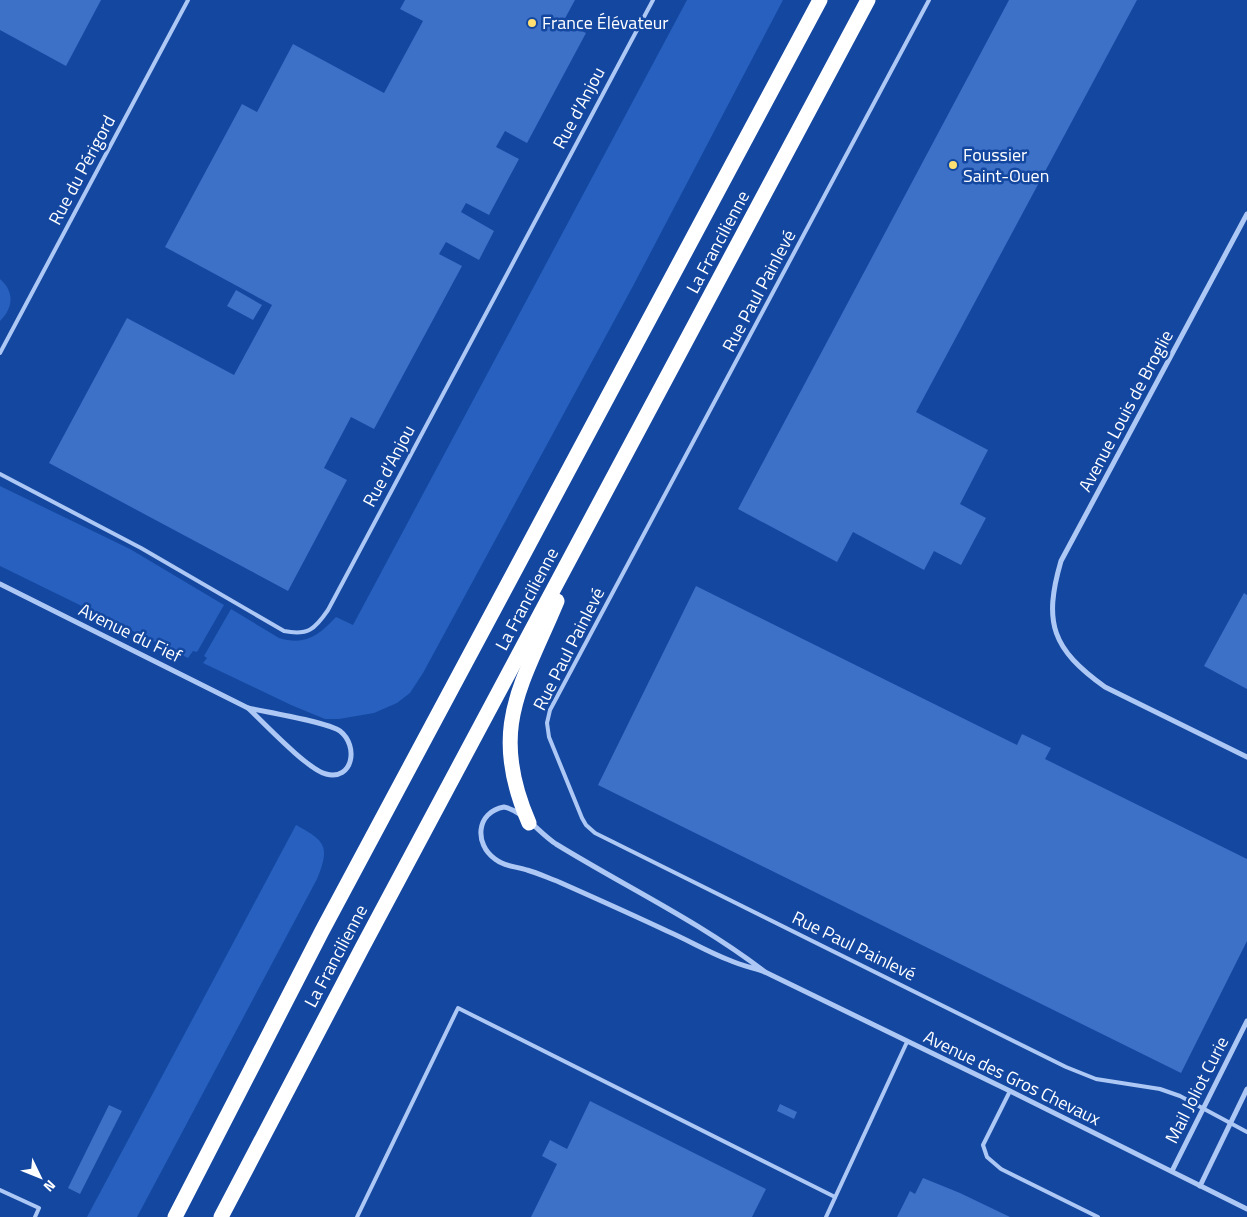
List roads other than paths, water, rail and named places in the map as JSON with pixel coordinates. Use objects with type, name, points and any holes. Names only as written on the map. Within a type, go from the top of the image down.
[{"type":"highway","name":"La Francilienne","points":[[175,1217],[326,922],[820,0]]},
{"type":"highway","name":"La Francilienne","points":[[221,1217],[366,939],[868,0]]},
{"type":"highway","points":[[529,823],[517,791],[510,754],[510,728],[514,703],[525,673],[594,513]]},
{"type":"street","name":"Avenue Louis de Broglie","points":[[1247,214],[1061,561],[1053,586],[1052,611],[1054,627],[1062,646],[1072,660],[1086,673],[1105,687],[1247,757]]},
{"type":"street","name":"Avenue du Fief","points":[[0,584],[248,708]]},
{"type":"street","points":[[248,708],[317,723],[339,730],[350,744],[352,753],[350,762],[345,770],[336,775],[326,775],[317,771],[298,756],[248,708]]},
{"type":"street","points":[[504,807],[510,809],[554,843],[736,949],[765,972],[730,961],[610,904],[537,873],[505,865],[492,857],[482,844],[480,833],[484,821],[497,808],[504,807]]},
{"type":"street","name":"Avenue des Gros Chevaux","points":[[765,972],[1247,1209]]},
{"type":"street","name":"Mail Joliot Curie","points":[[1172,1171],[1247,1021]]},
{"type":"street","points":[[1200,1186],[1247,1089]]},
{"type":"lane","name":"Rue du Périgord","points":[[0,353],[188,0]]},
{"type":"lane","name":"Rue d'Anjou","points":[[0,474],[141,548],[284,631],[296,634],[307,632],[319,624],[652,0]]},
{"type":"lane","name":"Rue Paul Painlevé","points":[[929,0],[550,710],[547,723],[549,738],[582,818],[586,825],[596,833],[1082,1074],[1103,1080],[1160,1089],[1180,1096],[1247,1132]]},
{"type":"lane","points":[[356,1217],[458,1008],[835,1197]]},
{"type":"lane","points":[[826,1217],[907,1042]]},
{"type":"lane","points":[[1010,1091],[983,1145],[987,1158],[1001,1169],[1098,1217]]},
{"type":"lane","points":[[0,1190],[39,1208],[35,1217]]},
{"type":"place","name":"France Élévateur","points":[[532,23]]},
{"type":"place","name":"Foussier Saint-Ouen","points":[[953,165]]}]
